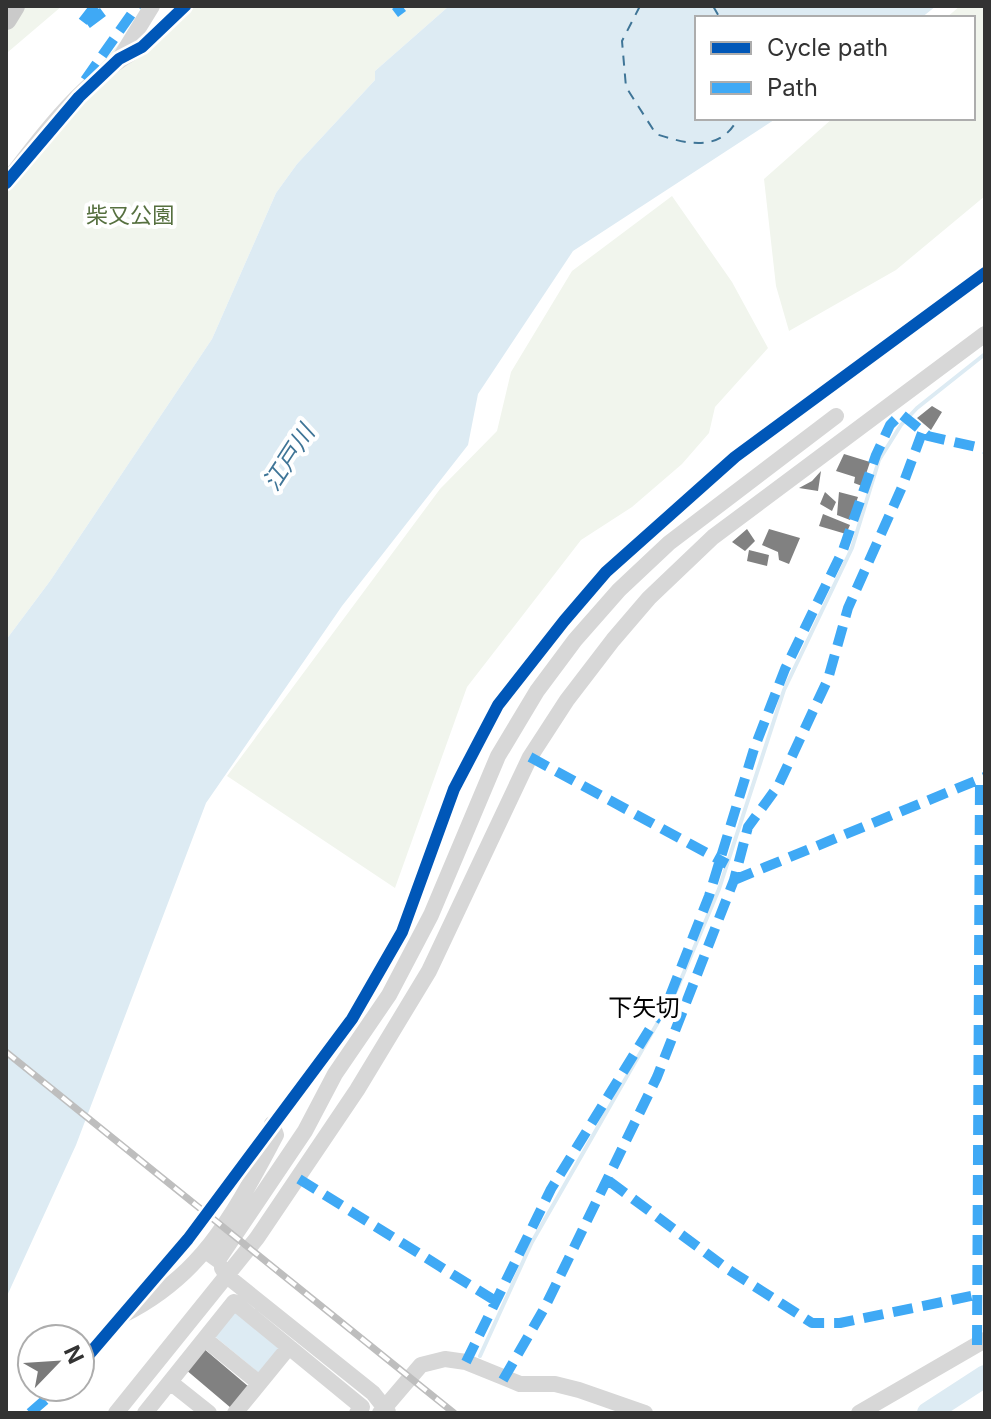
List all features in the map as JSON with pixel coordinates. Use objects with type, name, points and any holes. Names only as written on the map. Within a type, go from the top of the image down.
[{"type":"main road","points":[[6,19],[14,6]]},
{"type":"street","points":[[6,183],[46,132],[119,59],[152,6]]},
{"type":"street","points":[[119,59],[142,47]]},
{"type":"street","points":[[116,1413],[227,1276],[299,1179],[416,997],[530,757],[567,700],[613,640],[649,598],[713,537],[985,334]]},
{"type":"street","points":[[123,1315],[141,1306],[212,1256],[305,1131],[335,1074],[389,995],[431,915],[498,756],[565,653],[619,590],[669,543],[836,416]]},
{"type":"street","points":[[212,1256],[276,1135],[272,1124]]},
{"type":"street","points":[[212,1256],[227,1276],[384,1410],[421,1365],[445,1359],[466,1362],[520,1384],[555,1384],[579,1390],[645,1413]]},
{"type":"street","points":[[145,1413],[234,1302],[362,1407],[357,1413]]},
{"type":"street","points":[[205,1339],[259,1383]]},
{"type":"street","points":[[859,1413],[985,1340]]},
{"type":"street","points":[[235,1413],[289,1347]]},
{"type":"street","points":[[170,1382],[209,1413]]},
{"type":"green space","points":[[23,6],[62,6],[8,52],[6,34]]},
{"type":"green space","name":"柴又公園","points":[[173,6],[449,6],[375,71],[375,80],[297,164],[276,193],[212,339],[50,581],[6,640],[6,169],[127,35],[138,41]]},
{"type":"green space","points":[[960,6],[985,6],[985,196],[896,270],[789,331],[776,286],[764,179],[831,120],[975,120],[975,16],[948,16]]},
{"type":"green space","points":[[672,196],[732,282],[768,348],[715,407],[709,433],[682,464],[632,507],[581,540],[467,687],[395,888],[227,776],[440,489],[497,431],[511,372],[572,271]]},
{"type":"water","name":"江戸川","points":[[449,6],[936,6],[924,16],[695,16],[695,120],[774,120],[573,251],[478,394],[468,445],[342,606],[206,803],[76,1145],[6,1298],[6,640],[50,581],[212,339],[276,193],[297,164],[375,80],[375,71]]},
{"type":"water","points":[[234,1310],[280,1348],[259,1373],[213,1335]]},
{"type":"building","points":[[932,406],[942,412],[931,430],[917,418]]},
{"type":"building","points":[[844,454],[870,462],[862,486],[854,483],[855,477],[836,471]]},
{"type":"building","points":[[821,471],[818,491],[799,488],[812,481]]},
{"type":"building","points":[[825,492],[836,502],[832,511],[820,504]]},
{"type":"building","points":[[839,492],[858,497],[850,520],[837,515]]},
{"type":"building","points":[[823,514],[850,525],[846,534],[819,526]]},
{"type":"building","points":[[747,529],[755,541],[745,551],[732,542]]},
{"type":"building","points":[[769,529],[800,538],[789,564],[779,560],[778,552],[762,545]]},
{"type":"building","points":[[749,550],[769,555],[767,566],[747,561]]},
{"type":"building","points":[[203,1348],[249,1387],[231,1408],[185,1369]]},
{"type":"waterway","points":[[480,1356],[532,1242],[677,989],[719,889],[784,690],[852,548],[879,460],[901,425],[917,408],[985,354]]},
{"type":"waterway","points":[[928,1413],[985,1376]]},
{"type":"ferry route","points":[[640,6],[622,41],[626,87],[656,134],[679,141],[702,143],[722,137],[737,120]]},
{"type":"ferry route","points":[[713,6],[719,16]]},
{"type":"railway","points":[[6,1052],[454,1413]]},
{"type":"marked path","points":[[95,6],[81,24],[84,26],[111,6]]},
{"type":"marked path","points":[[85,80],[137,6]]},
{"type":"marked path","points":[[396,6],[402,14]]},
{"type":"marked path","points":[[466,1362],[551,1189],[670,996],[709,896],[754,749],[785,669],[843,550],[876,455],[890,425],[901,414],[928,436],[985,449]]},
{"type":"marked path","points":[[503,1380],[545,1307],[657,1077],[734,880],[748,827],[778,786],[828,679],[848,608],[902,487],[922,433]]},
{"type":"marked path","points":[[530,757],[727,864]]},
{"type":"marked path","points":[[734,880],[985,777]]},
{"type":"marked path","points":[[977,1345],[980,779]]},
{"type":"marked path","points":[[299,1179],[494,1300]]},
{"type":"marked path","points":[[609,1181],[729,1270],[812,1323],[840,1323],[976,1295]]},
{"type":"marked path","points":[[30,1413],[42,1403]]},
{"type":"cycle path","points":[[6,183],[79,97],[119,59],[142,47],[185,6]]},
{"type":"cycle path","points":[[96,1346],[188,1239],[352,1019],[402,932],[454,789],[498,705],[564,621],[606,572],[735,457],[985,273]]},
{"type":"district","name":"下矢切","points":[[644,1008]]}]
